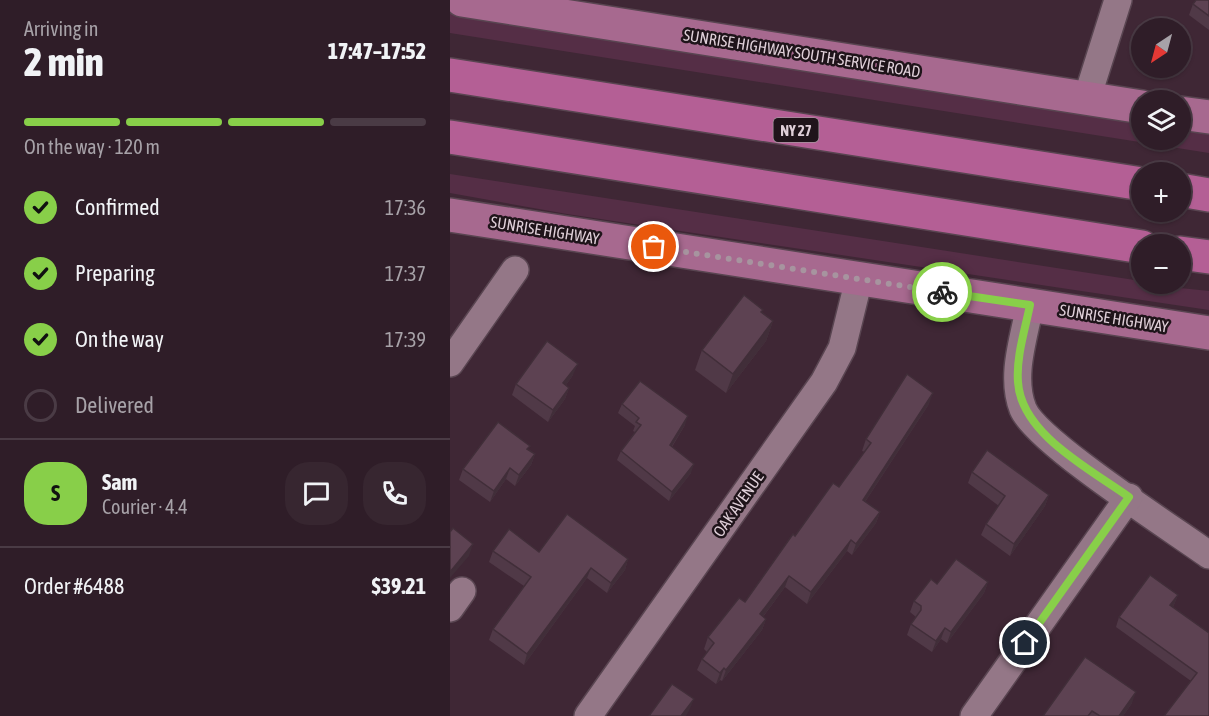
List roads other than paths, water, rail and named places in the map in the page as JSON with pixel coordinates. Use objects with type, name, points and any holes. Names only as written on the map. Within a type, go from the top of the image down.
[{"type":"highway","name":"NY 27","points":[[450,75],[1131,182]]},
{"type":"highway","points":[[450,137],[1131,245]]},
{"type":"highway","points":[[1191,192],[1209,195]]},
{"type":"highway","points":[[1191,255],[1209,257]]},
{"type":"main road","name":"SUNRISE HIGHWAY SOUTH SERVICE ROAD","points":[[462,0],[1131,105]]},
{"type":"main road","points":[[1191,115],[1209,117]]},
{"type":"main road","name":"SUNRISE HIGHWAY","points":[[450,215],[1209,333]]},
{"type":"street","points":[[1087,98],[1118,0]]},
{"type":"street","points":[[450,363],[515,270]]},
{"type":"street","name":"OAK AVENUE","points":[[588,716],[824,382],[842,348],[859,279]]},
{"type":"street","points":[[1030,305],[1018,381],[1023,408],[1030,421],[1053,442],[1209,555]]},
{"type":"street","points":[[974,716],[1129,497]]}]
